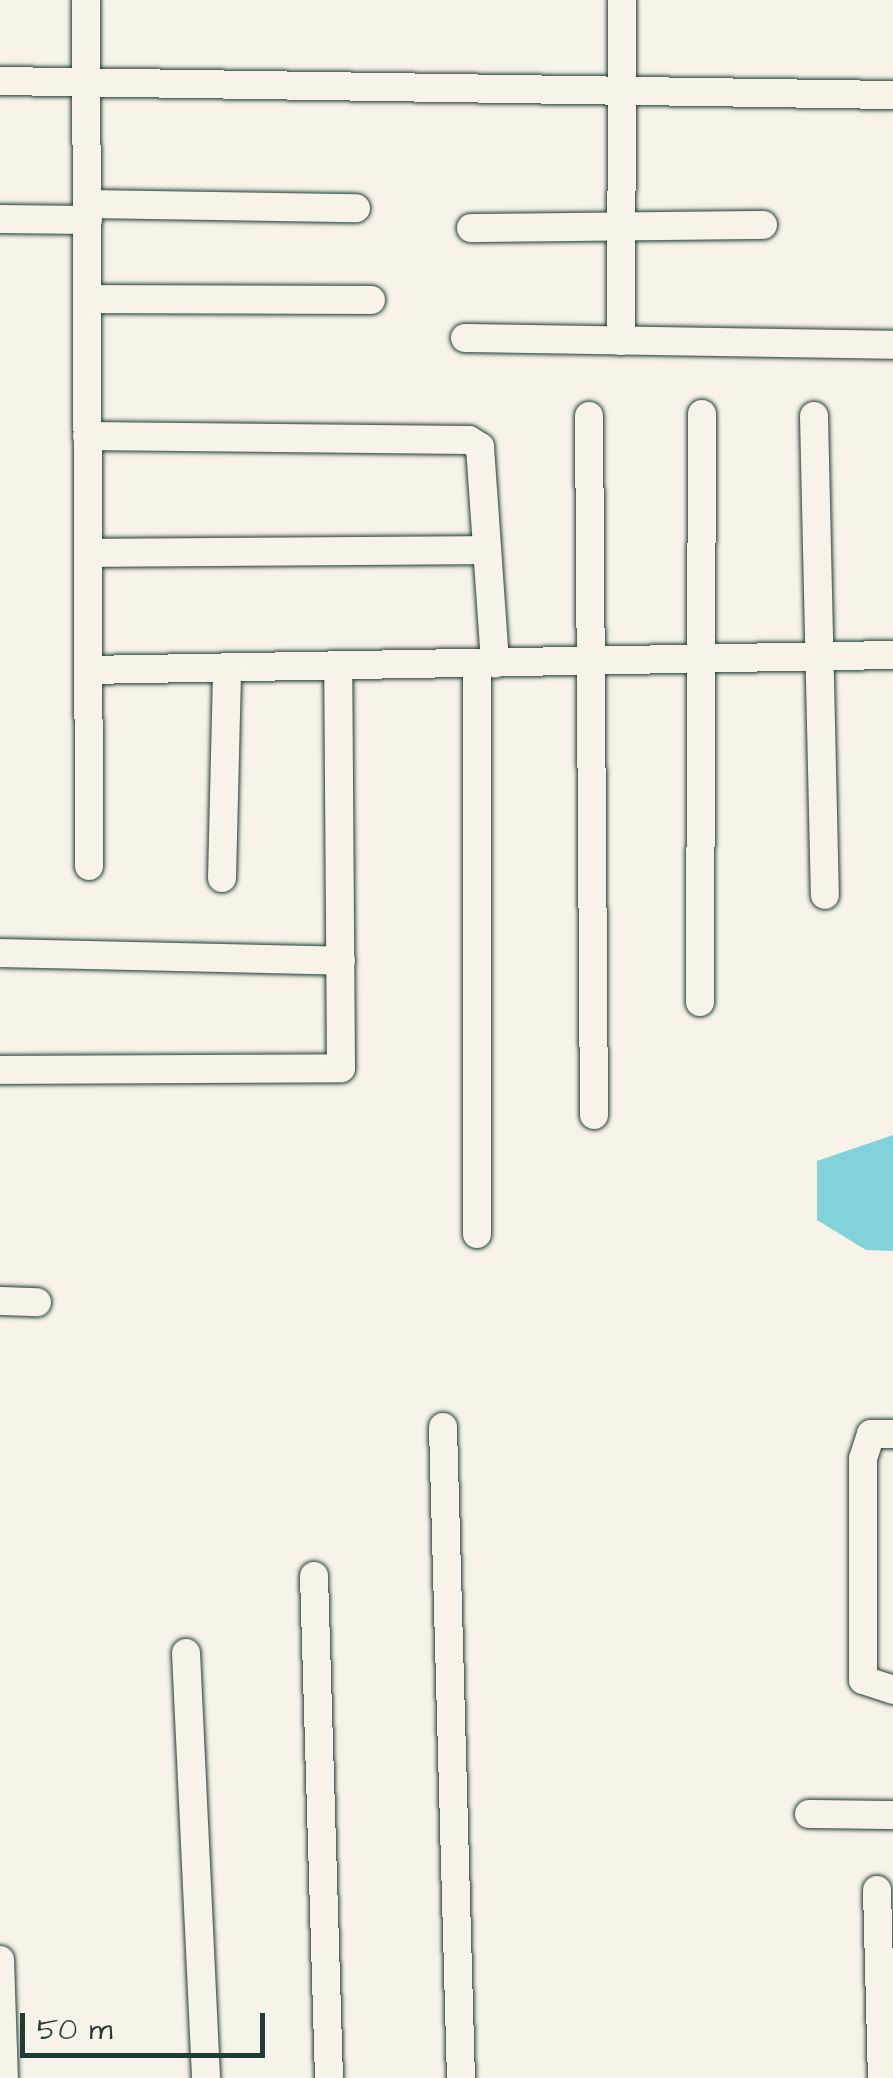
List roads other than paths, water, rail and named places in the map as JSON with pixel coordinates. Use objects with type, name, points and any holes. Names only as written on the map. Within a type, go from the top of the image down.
[{"type":"street","points":[[86,0],[89,866]]},
{"type":"street","points":[[621,341],[622,0]]},
{"type":"street","points":[[0,80],[893,94]]},
{"type":"street","points":[[0,219],[88,212],[356,208]]},
{"type":"street","points":[[471,228],[763,224]]},
{"type":"street","points":[[86,298],[371,300]]},
{"type":"street","points":[[465,338],[893,346]]},
{"type":"street","points":[[700,1002],[702,414]]},
{"type":"street","points":[[589,416],[594,1115]]},
{"type":"street","points":[[814,416],[825,895]]},
{"type":"street","points":[[87,436],[470,440],[480,446],[487,550],[476,1234]]},
{"type":"street","points":[[88,553],[487,550]]},
{"type":"street","points":[[88,670],[893,655]]},
{"type":"street","points":[[0,1070],[341,1068],[338,666]]},
{"type":"street","points":[[222,878],[227,668]]},
{"type":"street","points":[[0,953],[342,961]]},
{"type":"street","points":[[0,1301],[38,1302]]},
{"type":"street","points":[[444,1427],[461,2078]]},
{"type":"street","points":[[893,1434],[870,1434],[863,1459],[863,1680],[893,1690]]},
{"type":"street","points":[[314,1576],[329,2078]]},
{"type":"street","points":[[186,1654],[206,2078]]},
{"type":"street","points":[[808,1814],[893,1815]]},
{"type":"street","points":[[877,1890],[882,2078]]},
{"type":"street","points":[[0,1960],[4,2078]]},
{"type":"water","points":[[893,1135],[893,1251],[866,1250],[817,1220],[817,1161]]}]
